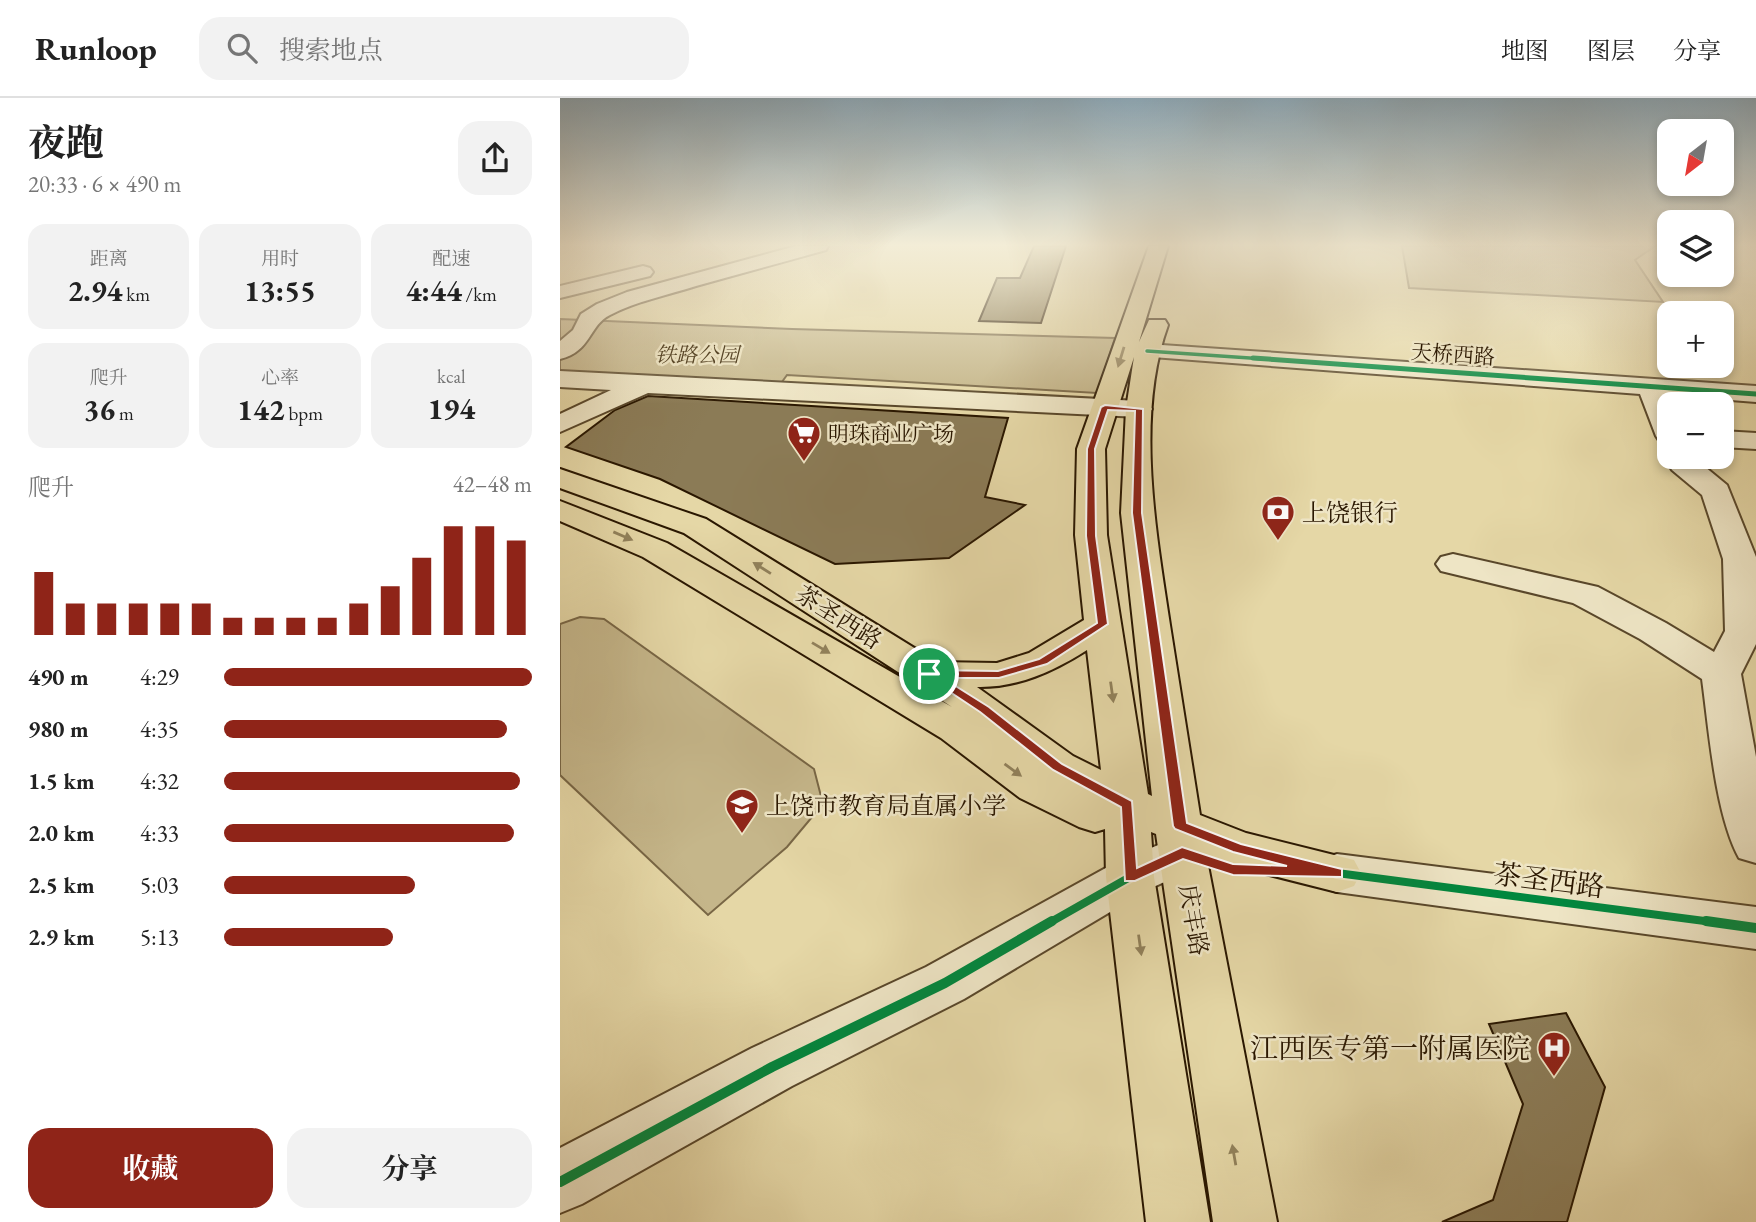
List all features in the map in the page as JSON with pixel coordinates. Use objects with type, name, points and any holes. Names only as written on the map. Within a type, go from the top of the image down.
[{"type":"main road","points":[[1148,298],[1122,408],[1091,449],[1091,536],[1178,1222]]},
{"type":"main road","name":"庆丰路","points":[[1167,303],[1122,408],[1181,839],[1245,1222]]},
{"type":"main road","name":"茶圣西路","points":[[560,478],[695,526],[985,709],[1058,767],[1129,837]]},
{"type":"main road","name":"茶圣西路","points":[[560,510],[654,550],[956,728],[1036,787],[1129,837]]},
{"type":"main road","points":[[929,674],[999,675],[1043,662],[1103,624]]},
{"type":"main road","name":"茶圣西路","points":[[1181,839],[1238,849],[1337,873]]},
{"type":"street","points":[[560,352],[574,343],[585,330],[588,320],[603,309],[631,298]]},
{"type":"street","name":"天桥西路","points":[[1147,351],[1756,394]]},
{"type":"street","points":[[560,379],[1122,408]]},
{"type":"street","points":[[560,424],[644,385]]},
{"type":"street","points":[[1650,386],[1657,404]]},
{"type":"street","points":[[1734,440],[1756,441]]},
{"type":"street","points":[[1688,469],[1716,491],[1740,519],[1740,559],[1749,610],[1744,631],[1721,674]]},
{"type":"street","points":[[1453,564],[1585,595],[1653,631],[1721,674],[1742,718],[1737,773],[1756,845]]},
{"type":"street","points":[[560,1182],[772,1067],[945,983],[1129,837],[1181,839]]},
{"type":"street","name":"茶圣西路","points":[[1337,873],[1756,928]]},
{"type":"green space","points":[[1599,298],[1661,298],[1662,301],[1657,302]]},
{"type":"green space","name":"铁路公园","points":[[560,319],[1115,338],[1097,393],[787,375],[779,386],[560,371]]},
{"type":"green space","points":[[580,617],[604,619],[814,769],[823,804],[787,847],[708,915],[560,775],[560,624]]},
{"type":"building","points":[[988,298],[1049,298],[1041,323],[979,321]]},
{"type":"building","name":"明珠商业广场","points":[[648,396],[1008,418],[985,497],[1025,505],[949,558],[835,564],[660,479],[566,447],[615,410]]},
{"type":"building","points":[[1566,1013],[1605,1087],[1567,1222],[1442,1222],[1493,1200],[1523,1104],[1489,1024]]},
{"type":"cycle path","points":[[1147,351],[1756,394]]},
{"type":"cycle path","points":[[560,1182],[772,1067],[945,983],[1130,877],[1182,853]]},
{"type":"cycle path","points":[[1337,873],[1756,928]]},
{"type":"place","name":"明珠商业广场","points":[[804,463]]},
{"type":"place","name":"上饶银行","points":[[1278,542]]},
{"type":"place","name":"上饶市教育局直属小学","points":[[742,835]]},
{"type":"place","name":"江西医专第一附属医院","points":[[1554,1078]]},
{"type":"route","points":[[1105,407],[1139,409],[1137,513],[1180,826],[1238,849],[1337,873],[1233,870],[1182,853],[1130,877],[1127,804],[1058,767],[985,709],[929,674],[999,675],[1043,662],[1103,624],[1091,536],[1091,449],[1105,407]]}]
